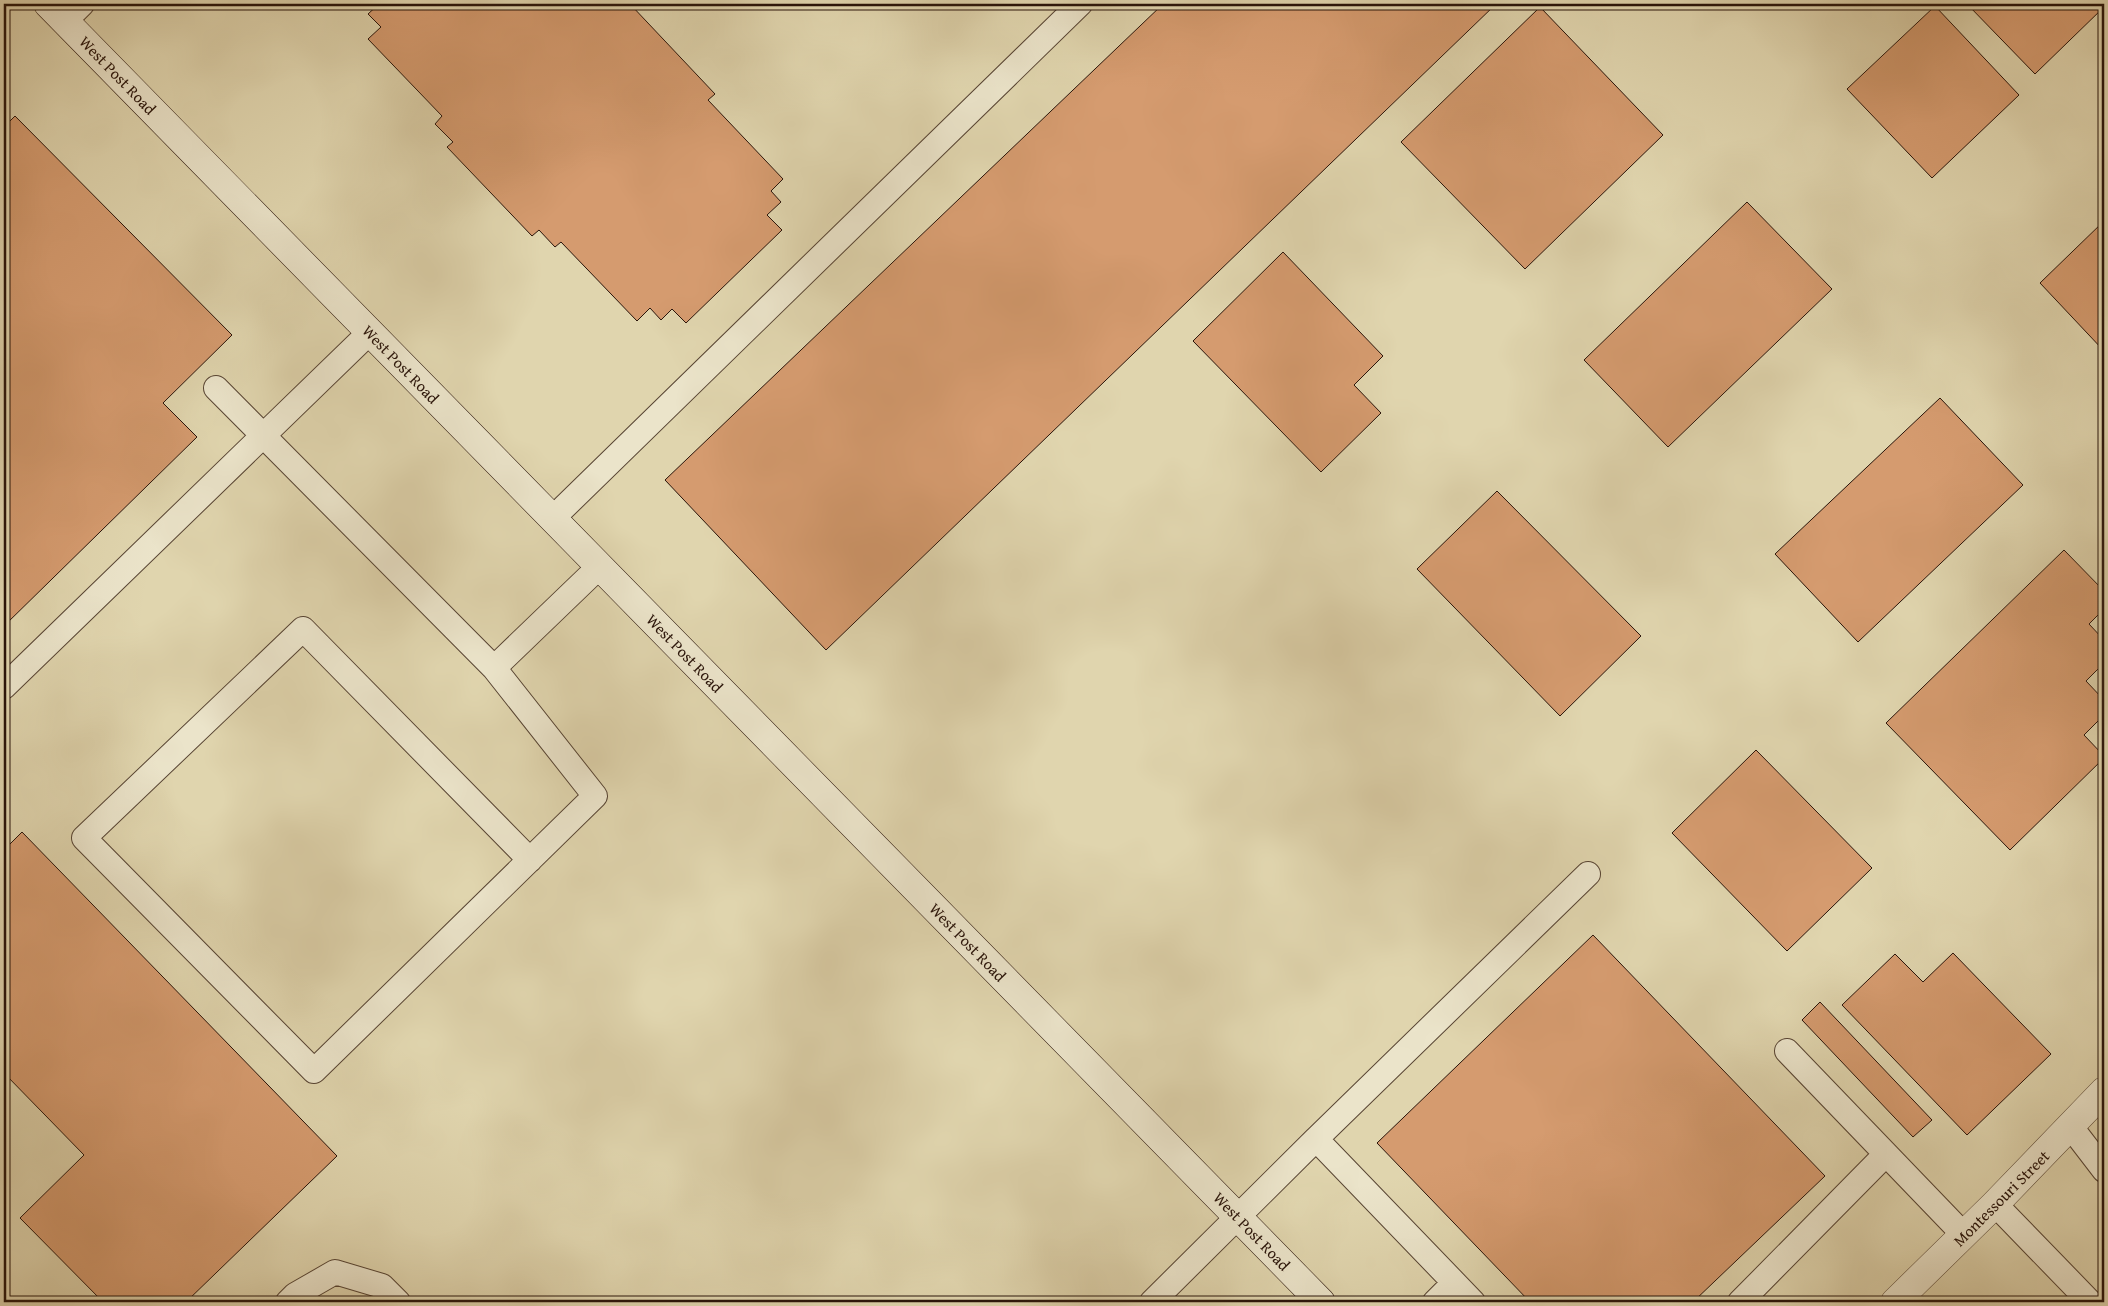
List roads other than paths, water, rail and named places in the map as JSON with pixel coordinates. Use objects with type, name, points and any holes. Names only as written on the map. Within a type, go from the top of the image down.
[{"type":"street","name":"West Post Road","points":[[65,9],[370,332],[1321,1302]]},
{"type":"street","name":"Montessouri Street","points":[[1895,1302],[1995,1204],[2104,1091]]},
{"type":"lane","points":[[553,518],[1080,4]]},
{"type":"lane","points":[[4,686],[370,332]]},
{"type":"lane","points":[[216,388],[494,668],[595,796],[530,860],[314,1072],[84,838],[303,629],[530,860]]},
{"type":"lane","points":[[494,668],[600,566]]},
{"type":"lane","points":[[1152,1302],[1588,874]]},
{"type":"lane","points":[[1787,1051],[1964,1235]]},
{"type":"lane","points":[[2070,1126],[2104,1170]]},
{"type":"lane","points":[[1316,1139],[1473,1302]]},
{"type":"lane","points":[[1740,1302],[1886,1154]]},
{"type":"lane","points":[[1995,1204],[2078,1298]]},
{"type":"lane","points":[[288,1302],[335,1272],[382,1286],[398,1302]]},
{"type":"lane","points":[[1435,1302],[1454,1283]]}]
